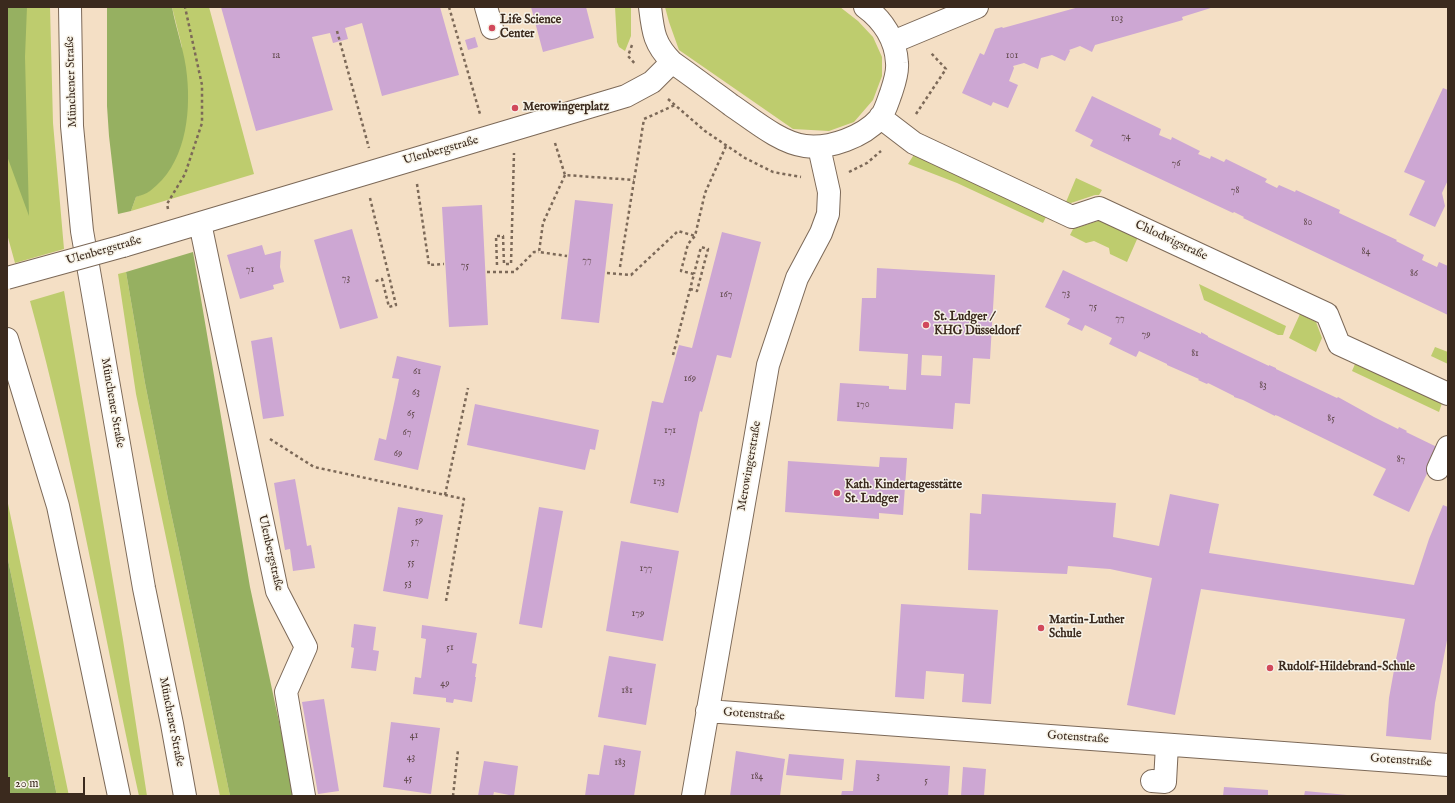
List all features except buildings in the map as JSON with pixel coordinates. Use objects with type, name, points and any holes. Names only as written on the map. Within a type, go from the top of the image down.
[{"type":"main road","name":"Münchener Straße","points":[[70,7],[72,126],[82,231],[144,588],[185,796]]},
{"type":"main road","points":[[486,7],[492,28]]},
{"type":"main road","points":[[650,7],[655,40],[663,54],[672,62],[750,118],[784,140],[804,146],[819,147],[846,140],[865,130],[880,117],[889,100],[897,64],[893,42],[883,24],[865,7]]},
{"type":"main road","points":[[893,42],[977,7]]},
{"type":"main road","name":"Ulenbergstraße","points":[[7,278],[123,246],[626,96],[652,82],[672,62]]},
{"type":"main road","name":"Chlodwigstraße","points":[[880,117],[914,142],[1072,217],[1100,208],[1327,314],[1339,344],[1448,394]]},
{"type":"main road","name":"Merowingerstraße","points":[[693,796],[768,365],[797,278],[821,233],[828,214],[829,192],[819,147]]},
{"type":"main road","name":"Ulenbergstraße","points":[[200,223],[277,591],[306,647],[286,692],[304,796]]},
{"type":"main road","points":[[7,339],[58,506],[119,796]]},
{"type":"main road","points":[[1438,469],[1448,446]]},
{"type":"main road","name":"Gotenstraße","points":[[707,711],[1045,741],[1167,745],[1448,765]]},
{"type":"main road","points":[[1152,781],[1165,782],[1167,745]]},
{"type":"path","points":[[174,230],[167,204],[185,174],[202,123],[202,85],[185,7]]},
{"type":"path","points":[[449,7],[487,138]]},
{"type":"path","points":[[337,31],[370,172],[396,305],[390,307],[382,279],[373,282]]},
{"type":"path","points":[[913,118],[946,69],[931,53]]},
{"type":"path","points":[[628,56],[632,60]]},
{"type":"path","points":[[667,98],[705,131],[745,158],[773,172],[807,179]]},
{"type":"path","points":[[620,267],[644,119],[675,105]]},
{"type":"path","points":[[539,252],[543,223],[565,175],[548,119]]},
{"type":"path","points":[[497,265],[496,236],[503,236],[504,264],[512,264],[515,129]]},
{"type":"path","points":[[694,274],[681,271],[688,244],[695,236],[705,193],[726,146]]},
{"type":"path","points":[[844,174],[852,172],[867,163],[884,149]]},
{"type":"path","points":[[413,160],[429,265],[444,264]]},
{"type":"path","points":[[565,175],[634,180]]},
{"type":"path","points":[[607,273],[630,275],[678,231],[695,236]]},
{"type":"path","points":[[673,355],[690,289],[701,247],[708,249],[697,291],[690,289]]},
{"type":"path","points":[[487,272],[514,272],[534,252],[567,256]]},
{"type":"path","points":[[445,495],[468,388]]},
{"type":"path","points":[[241,420],[314,467],[464,499],[446,601]]},
{"type":"path","points":[[453,796],[458,750]]},
{"type":"green space","points":[[7,7],[50,7],[53,123],[64,249],[15,263],[7,234]]},
{"type":"green space","points":[[7,7],[27,7],[25,57],[29,216],[7,156]]},
{"type":"green space","points":[[107,7],[172,7],[184,58],[188,91],[188,107],[183,139],[171,168],[162,180],[150,191],[136,197],[131,211],[118,214],[107,106]]},
{"type":"green space","points":[[172,7],[209,7],[254,174],[131,211],[136,197],[149,191],[182,47]]},
{"type":"green space","points":[[615,7],[631,7],[631,36],[625,51],[619,47],[617,42]]},
{"type":"green space","points":[[665,7],[840,7],[858,21],[873,37],[882,57],[882,76],[873,100],[854,122],[829,131],[793,129],[679,50]]},
{"type":"green space","points":[[915,153],[946,170],[1046,217],[1043,223],[957,183],[908,164]]},
{"type":"green space","points":[[1076,178],[1102,190],[1099,195],[1071,203],[1066,202]]},
{"type":"green space","points":[[1101,220],[1138,237],[1127,262],[1110,254],[1109,248],[1094,241],[1086,243],[1070,235],[1073,229]]},
{"type":"green space","points":[[193,252],[250,587],[295,796],[230,796],[145,383],[126,272]]},
{"type":"green space","points":[[126,272],[145,383],[168,499],[230,796],[220,796],[136,394],[118,274]]},
{"type":"green space","points":[[1199,284],[1286,326],[1283,335],[1278,335],[1204,300]]},
{"type":"green space","points":[[64,291],[123,640],[147,796],[139,796],[75,485],[30,301]]},
{"type":"green space","points":[[1300,314],[1316,322],[1322,338],[1316,352],[1289,338]]},
{"type":"green space","points":[[1435,347],[1448,352],[1448,364],[1431,356]]},
{"type":"green space","points":[[1355,364],[1442,403],[1439,412],[1352,371]]},
{"type":"green space","points":[[7,499],[69,796],[57,796],[7,555]]},
{"type":"green space","points":[[7,555],[57,796],[7,796]]},
{"type":"place","name":"Life Science Center","points":[[492,28]]},
{"type":"place","name":"Merowingerplatz","points":[[515,108]]},
{"type":"place","name":"St. Ludger / KHG Düsseldorf","points":[[926,325]]},
{"type":"place","name":"Kath. Kindertagesstätte St. Ludger","points":[[837,493]]},
{"type":"place","name":"Martin-Luther Schule","points":[[1041,628]]},
{"type":"place","name":"Rudolf-Hildebrand-Schule","points":[[1270,668]]}]
